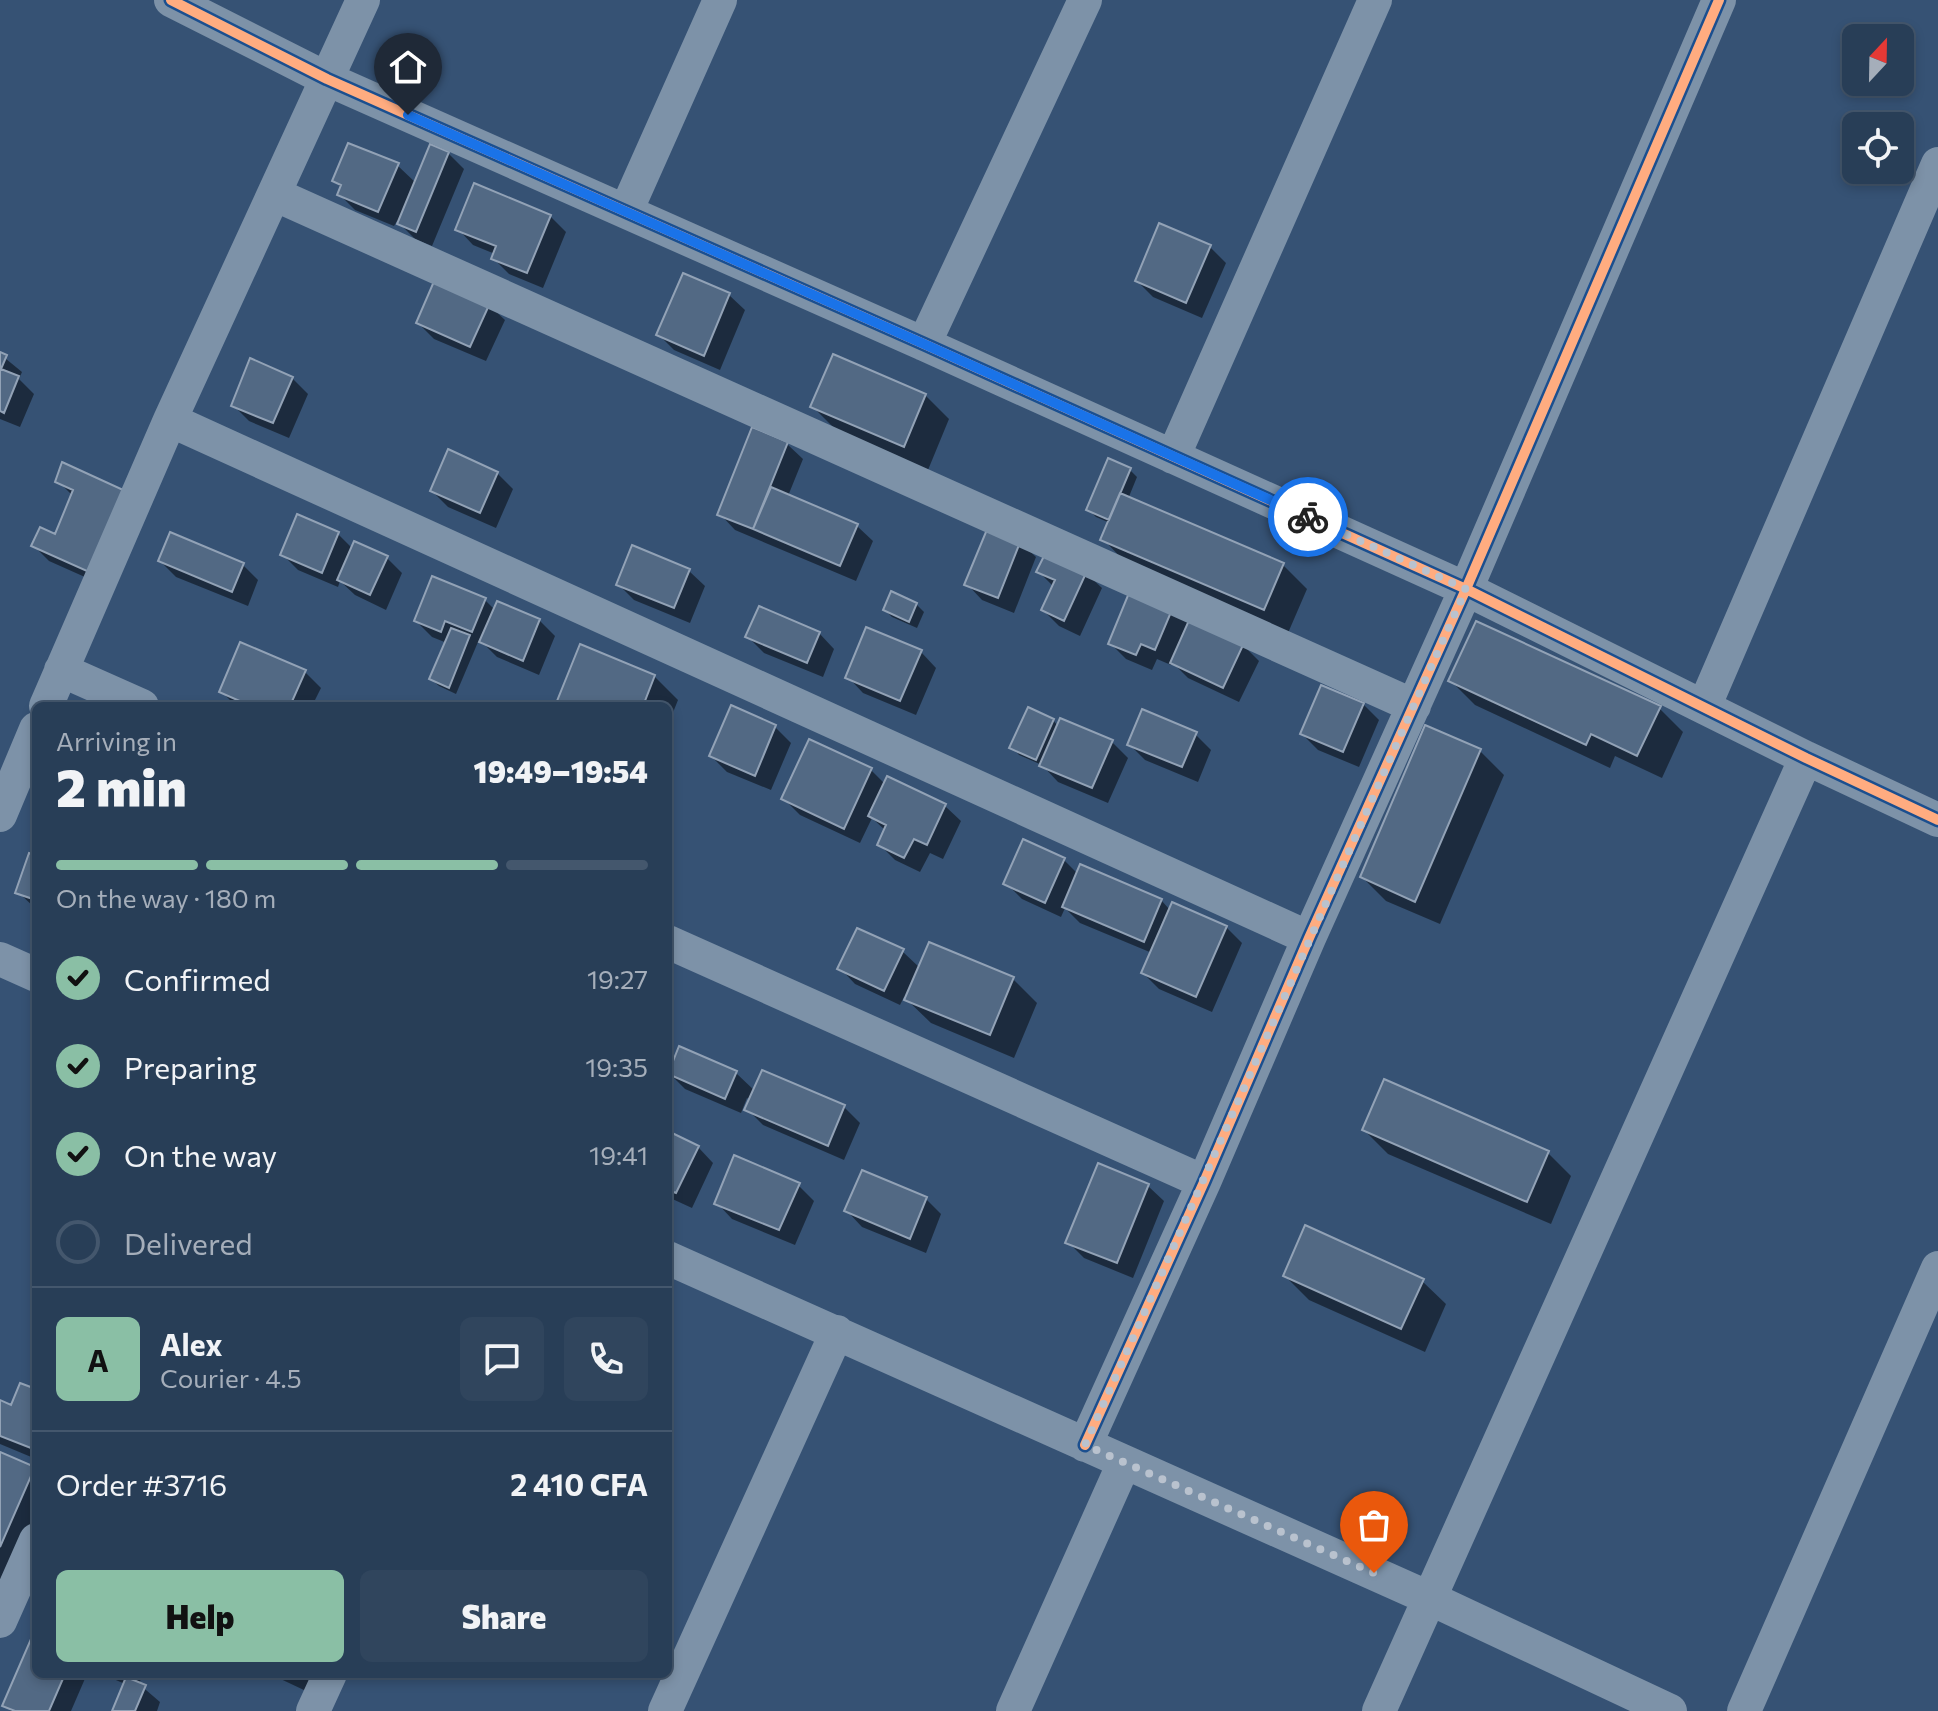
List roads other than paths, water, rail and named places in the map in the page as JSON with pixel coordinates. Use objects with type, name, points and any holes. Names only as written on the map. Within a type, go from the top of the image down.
[{"type":"street","points":[[171,0],[327,79],[1466,589],[1938,820]]},
{"type":"street","points":[[48,702],[170,420],[363,0]]},
{"type":"street","points":[[626,211],[720,0]]},
{"type":"street","points":[[924,344],[1085,0]]},
{"type":"street","points":[[1173,457],[1375,0]]},
{"type":"street","points":[[1085,1445],[1466,589],[1719,0]]},
{"type":"street","points":[[1704,707],[1938,164]]},
{"type":"street","points":[[274,194],[1414,706]]},
{"type":"street","points":[[170,420],[1309,938]]},
{"type":"street","points":[[61,670],[133,702]]},
{"type":"street","points":[[0,815],[32,739]]},
{"type":"street","points":[[1379,1711],[1806,758]]},
{"type":"street","points":[[672,944],[1204,1182]]},
{"type":"street","points":[[0,959],[32,973]]},
{"type":"street","points":[[672,1260],[1429,1598],[1670,1711]]},
{"type":"street","points":[[1744,1711],[1938,1268]]},
{"type":"street","points":[[665,1711],[837,1332]]},
{"type":"street","points":[[1013,1711],[1124,1463]]},
{"type":"street","points":[[0,1621],[32,1549]]},
{"type":"street","points":[[313,1711],[328,1678]]}]
